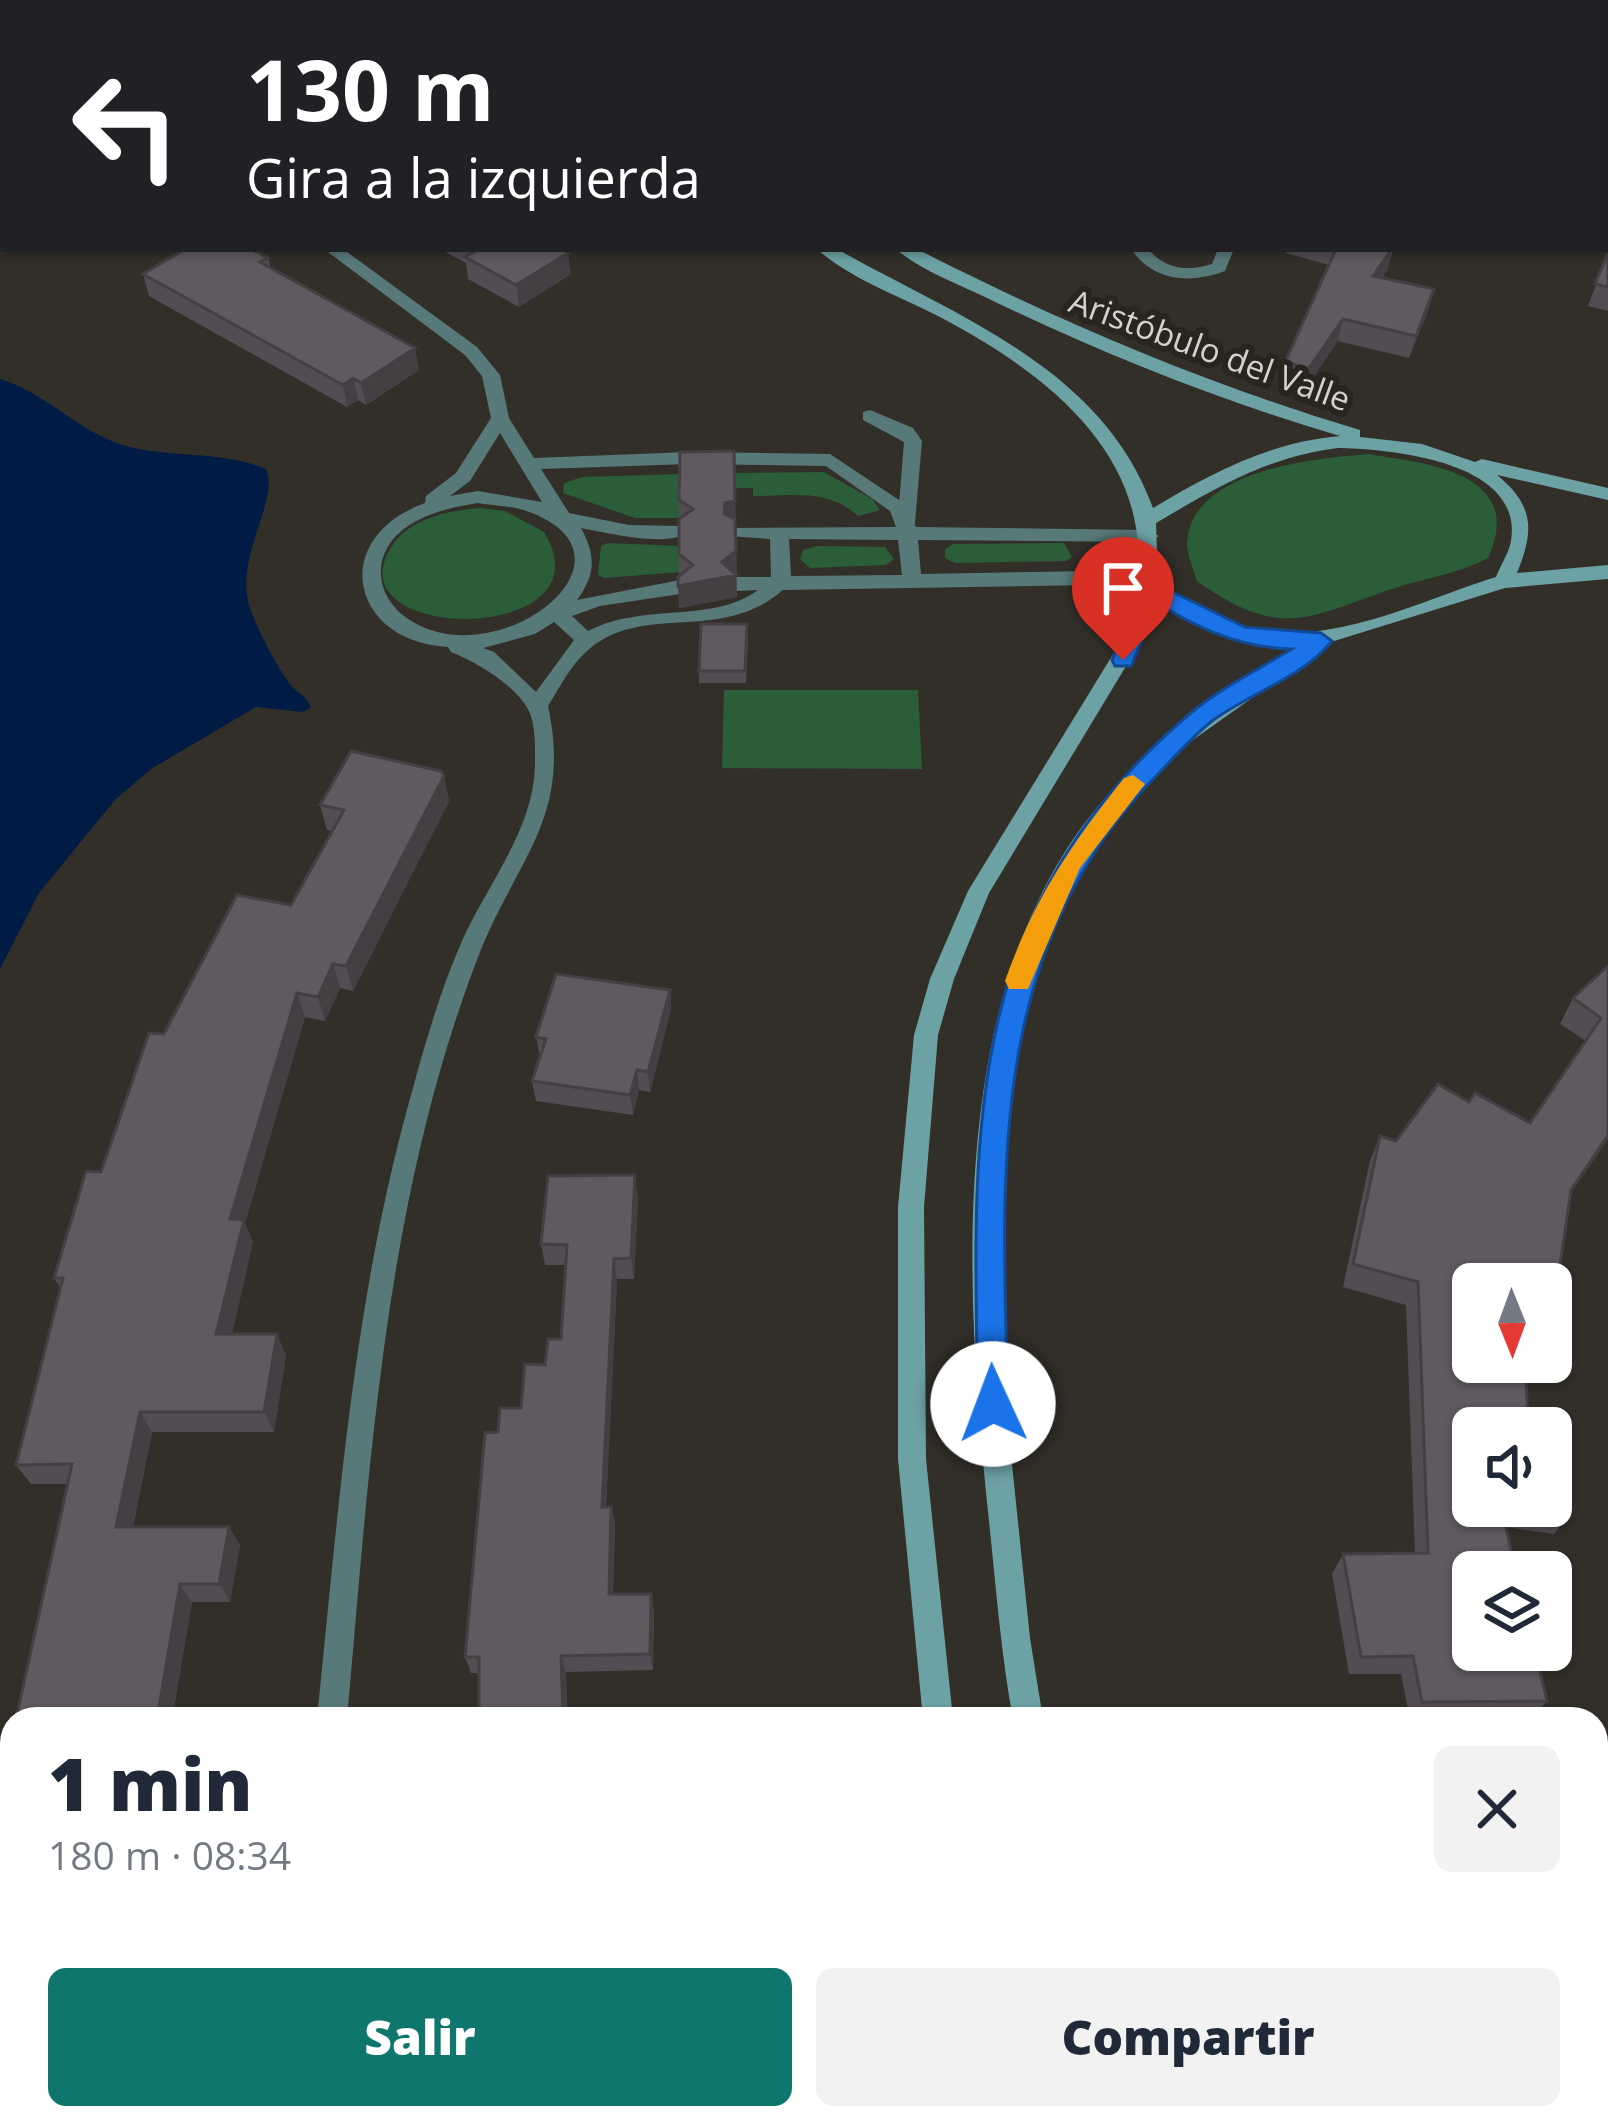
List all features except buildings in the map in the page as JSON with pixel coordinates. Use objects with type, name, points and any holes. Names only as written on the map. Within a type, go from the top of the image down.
[{"type":"street","points":[[336,252],[471,351],[497,390],[500,418],[562,518],[579,535],[586,554],[585,575],[557,614]]},
{"type":"street","name":"Aristóbulo del Valle","points":[[831,252],[962,320],[1053,376],[1115,448],[1148,528]]},
{"type":"street","name":"Aristóbulo del Valle","points":[[910,252],[1047,322],[1163,371],[1367,438],[1608,494]]},
{"type":"street","points":[[1143,252],[1165,271],[1192,274],[1219,267],[1225,252]]},
{"type":"street","points":[[871,416],[906,432],[913,441],[908,530],[912,579]]},
{"type":"street","points":[[333,1707],[370,1346],[393,1208],[472,944],[543,805],[550,745],[538,706],[487,657],[433,638],[382,612],[370,592],[368,570],[375,548],[463,477],[500,418]]},
{"type":"street","points":[[736,532],[1148,528],[1264,456],[1367,438]]},
{"type":"street","points":[[526,464],[688,458],[830,460],[884,493],[908,530]]},
{"type":"street","points":[[1465,461],[1496,481],[1520,516],[1525,541],[1504,580]]},
{"type":"street","points":[[417,512],[446,502],[509,498],[562,518],[629,531],[680,532]]},
{"type":"street","points":[[937,1707],[912,1459],[911,1207],[926,1035],[942,979],[979,891],[1123,660],[1151,583],[1148,528]]},
{"type":"street","points":[[779,532],[781,581]]},
{"type":"street","points":[[1027,1707],[994,1443],[989,1245],[995,1098],[1020,976],[1071,862],[1111,807],[1202,716],[1321,641],[1504,580],[1608,572]]},
{"type":"street","points":[[736,584],[912,579],[1151,583],[1198,619],[1237,633],[1275,642],[1321,641]]},
{"type":"street","points":[[538,706],[586,640],[618,623],[747,611],[781,581]]},
{"type":"street","points":[[433,638],[500,639],[598,600],[680,587]]},
{"type":"street","points":[[557,614],[586,640]]},
{"type":"green space","points":[[1367,454],[1442,468],[1483,490],[1494,507],[1496,529],[1488,558],[1301,617],[1255,613],[1197,581],[1187,544],[1193,519],[1209,499],[1258,473]]},
{"type":"green space","points":[[824,472],[872,499],[880,510],[858,516],[822,497],[753,496],[753,488],[735,488],[735,473]]},
{"type":"green space","points":[[681,474],[681,518],[635,518],[563,493],[564,483],[582,477]]},
{"type":"green space","points":[[480,508],[505,511],[544,532],[555,569],[541,596],[511,612],[472,619],[432,616],[400,603],[383,580],[390,549],[398,538],[429,518]]},
{"type":"green space","points":[[1064,543],[1072,557],[1066,561],[955,563],[945,558],[945,549],[953,544]]},
{"type":"green space","points":[[601,546],[680,546],[680,572],[605,578],[598,575]]},
{"type":"green space","points":[[885,547],[894,559],[886,565],[810,568],[800,559],[803,550]]},
{"type":"green space","points":[[724,690],[918,690],[922,769],[722,768]]},
{"type":"water","points":[[0,379],[112,441],[266,469],[267,496],[248,567],[249,605],[282,672],[311,707],[303,712],[256,707],[151,769],[115,800],[39,893],[0,969]]},
{"type":"slow traffic","points":[[1019,981],[1039,924],[1071,862],[1133,784]]},
{"type":"route","points":[[993,1404],[989,1245],[995,1098],[1020,976],[1039,924],[1071,862],[1111,807],[1152,765],[1202,716],[1321,641],[1287,643],[1237,633],[1198,619],[1152,590],[1123,660]]}]
